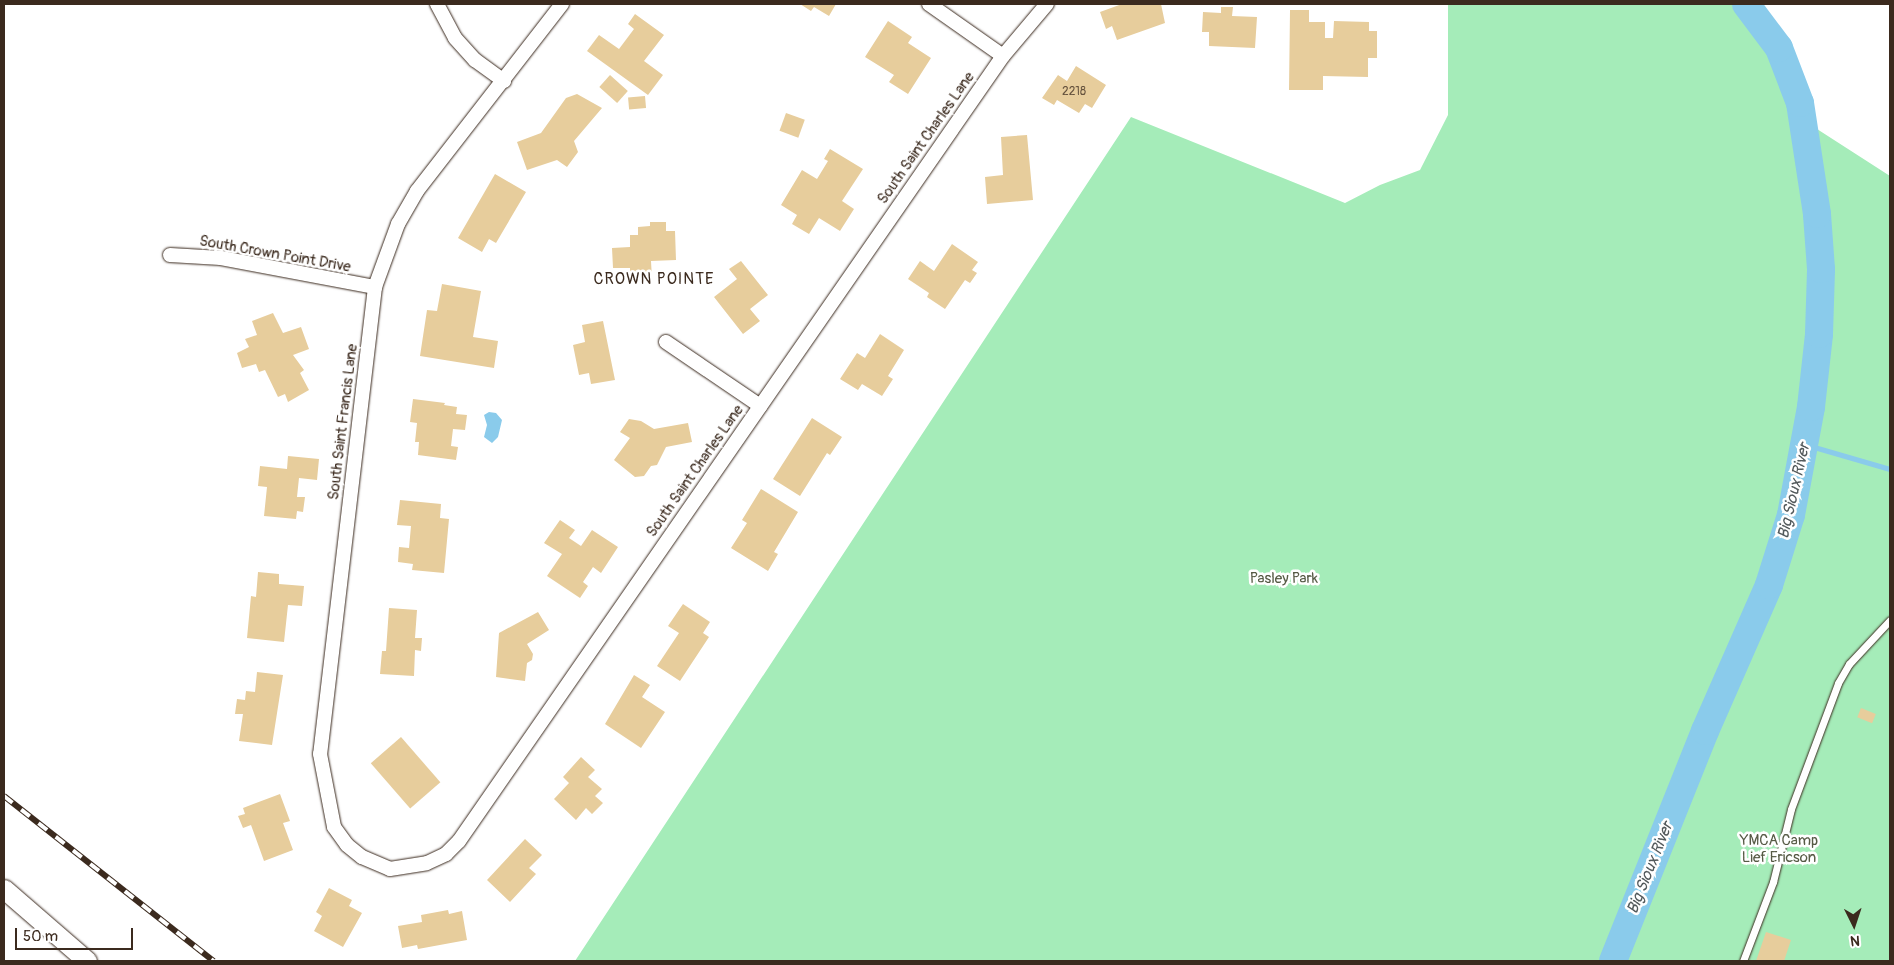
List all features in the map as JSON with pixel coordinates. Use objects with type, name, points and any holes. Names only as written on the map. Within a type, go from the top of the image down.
[{"type":"main road","points":[[4,889],[87,961]]},
{"type":"street","points":[[437,4],[455,38],[475,60],[504,81]]},
{"type":"street","name":"South Saint Francis Lane","points":[[390,869],[362,857],[347,845],[334,827],[320,754],[375,288],[398,224],[417,191],[562,4]]},
{"type":"street","points":[[929,4],[1003,56]]},
{"type":"street","name":"South Saint Charles Lane","points":[[390,869],[427,864],[446,854],[459,841],[1003,56],[1046,4]]},
{"type":"street","name":"South Crown Point Drive","points":[[170,255],[221,258],[375,288]]},
{"type":"street","points":[[666,342],[760,406]]},
{"type":"lane","points":[[1743,961],[1773,882],[1792,809],[1838,683],[1849,664],[1890,620]]},
{"type":"green space","name":"Pasley Park","points":[[1448,4],[1746,4],[1779,48],[1792,77],[1803,120],[1890,176],[1890,961],[575,961],[1131,117],[1345,203],[1380,185],[1420,170],[1448,115]]},
{"type":"water","points":[[489,412],[496,413],[502,420],[498,437],[492,443],[484,437],[487,425],[484,415]]},
{"type":"building","points":[[800,4],[836,4],[829,16],[814,7],[811,11]]},
{"type":"building","points":[[1122,4],[1161,4],[1165,23],[1117,40],[1112,26],[1106,29],[1100,12]]},
{"type":"building","points":[[1221,7],[1233,7],[1232,16],[1257,17],[1255,48],[1209,46],[1209,32],[1202,32],[1203,12],[1221,13]]},
{"type":"building","points":[[1290,10],[1309,10],[1309,22],[1325,22],[1325,38],[1333,38],[1334,21],[1369,22],[1369,31],[1377,31],[1377,58],[1368,58],[1368,77],[1323,76],[1323,90],[1289,90]]},
{"type":"building","points":[[635,14],[664,35],[644,61],[663,75],[648,95],[587,51],[599,35],[619,49],[634,29],[628,24]]},
{"type":"building","points":[[888,21],[912,37],[908,43],[931,58],[908,94],[889,82],[894,75],[865,57]]},
{"type":"building","points":[[1076,66],[1106,85],[1092,108],[1085,104],[1079,113],[1057,100],[1054,105],[1042,98],[1058,75],[1067,81]]},
{"type":"building","points":[[610,75],[628,91],[617,103],[599,87]]},
{"type":"building","points":[[577,94],[602,108],[574,141],[578,152],[567,167],[557,160],[527,170],[517,142],[541,133],[566,98]]},
{"type":"building","points":[[645,96],[646,108],[629,109],[628,97]]},
{"type":"building","points":[[786,113],[805,120],[798,138],[780,131]]},
{"type":"building","points":[[1027,135],[1033,200],[987,204],[985,177],[1003,175],[1001,137]]},
{"type":"building","points":[[830,149],[863,169],[842,201],[854,209],[840,231],[819,218],[809,234],[792,224],[797,215],[781,205],[802,170],[817,179],[828,161],[824,159]]},
{"type":"building","points":[[495,174],[526,192],[496,243],[489,239],[482,252],[458,238]]},
{"type":"building","points":[[650,222],[666,222],[666,231],[675,231],[676,260],[651,261],[652,279],[630,280],[630,268],[613,268],[612,248],[630,247],[630,235],[638,235],[638,227],[650,226]]},
{"type":"building","points":[[952,244],[978,262],[972,270],[977,273],[970,283],[965,280],[945,309],[927,297],[929,293],[908,279],[920,261],[934,271]]},
{"type":"building","points":[[741,261],[768,295],[750,309],[760,321],[743,334],[714,297],[737,279],[729,269]]},
{"type":"building","points":[[442,284],[481,291],[473,337],[498,341],[494,368],[420,356],[427,310],[437,311]]},
{"type":"building","points":[[273,313],[283,333],[301,327],[309,349],[293,355],[304,370],[300,373],[309,390],[288,402],[285,394],[278,397],[265,370],[259,372],[256,364],[242,368],[237,353],[249,347],[245,339],[257,335],[252,321]]},
{"type":"building","points":[[603,321],[615,380],[591,384],[589,373],[579,375],[573,345],[585,342],[582,325]]},
{"type":"building","points":[[880,334],[904,350],[888,376],[893,379],[882,396],[862,384],[858,390],[840,379],[857,353],[865,358]]},
{"type":"building","points":[[413,399],[445,403],[444,405],[457,407],[456,414],[467,415],[465,430],[453,429],[451,446],[458,447],[456,460],[418,455],[419,442],[415,442],[417,423],[410,422]]},
{"type":"building","points":[[812,418],[842,437],[830,455],[827,453],[800,496],[773,479]]},
{"type":"building","points":[[629,419],[641,421],[654,429],[688,423],[692,442],[666,447],[657,465],[651,466],[644,476],[635,477],[614,460],[630,438],[620,432]]},
{"type":"building","points":[[288,456],[319,459],[317,480],[299,478],[297,497],[305,497],[303,512],[297,511],[296,519],[264,516],[267,487],[258,486],[260,466],[287,469]]},
{"type":"building","points":[[761,489],[798,512],[774,552],[778,554],[768,571],[731,548],[747,523],[742,520]]},
{"type":"building","points":[[400,500],[441,504],[440,518],[449,519],[444,573],[412,570],[413,564],[398,562],[399,547],[409,548],[411,526],[397,525]]},
{"type":"building","points":[[560,520],[575,530],[569,538],[581,546],[592,530],[618,547],[601,573],[593,567],[583,582],[588,586],[580,598],[547,576],[562,554],[544,543]]},
{"type":"building","points":[[258,572],[279,574],[279,584],[304,586],[302,606],[288,605],[284,642],[247,638],[251,596],[256,597]]},
{"type":"building","points":[[683,604],[710,622],[703,633],[709,637],[680,681],[657,666],[679,633],[668,626]]},
{"type":"building","points":[[389,608],[417,610],[415,638],[422,638],[421,651],[415,650],[414,676],[380,674],[382,651],[386,651]]},
{"type":"building","points":[[538,612],[549,630],[527,644],[533,654],[532,660],[527,663],[525,681],[496,677],[499,633]]},
{"type":"building","points":[[257,672],[283,675],[272,745],[239,741],[243,714],[235,714],[237,699],[245,700],[246,691],[255,692]]},
{"type":"building","points":[[634,675],[650,685],[642,697],[665,712],[641,748],[605,724]]},
{"type":"building","points":[[1861,708],[1876,714],[1872,723],[1857,717]]},
{"type":"building","points":[[401,737],[440,782],[410,809],[371,763]]},
{"type":"building","points":[[581,757],[595,770],[588,777],[602,789],[595,796],[603,803],[592,814],[586,808],[576,820],[554,799],[569,783],[563,777]]},
{"type":"building","points":[[280,794],[290,821],[283,823],[293,850],[264,861],[251,825],[243,828],[238,816],[245,814],[243,808]]},
{"type":"building","points":[[525,839],[542,855],[529,868],[536,874],[510,902],[487,880]]},
{"type":"building","points":[[329,888],[352,900],[349,906],[362,913],[343,947],[314,931],[322,916],[316,912]]},
{"type":"building","points":[[448,910],[449,914],[462,911],[467,940],[418,949],[417,945],[402,948],[398,926],[422,922],[421,915]]},
{"type":"building","points":[[1766,932],[1791,940],[1784,961],[1756,961]]},
{"type":"waterway","name":"Big Sioux River","points":[[1613,961],[1705,731],[1769,585],[1791,515],[1811,407],[1819,334],[1821,269],[1817,214],[1800,103],[1779,48],[1746,4]]},
{"type":"waterway","points":[[1804,444],[1890,469]]},
{"type":"railway","points":[[4,796],[214,961]]},
{"type":"district","name":"CROWN POINTE","points":[[654,279]]},
{"type":"park label","name":"YMCA Camp Lief Ericson","points":[[1779,848]]}]
